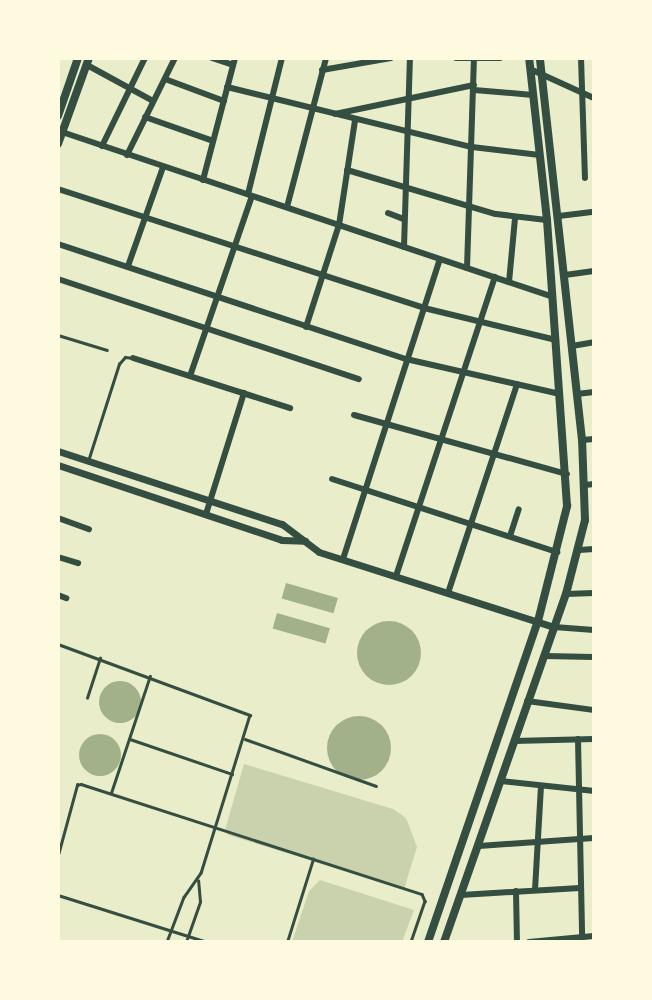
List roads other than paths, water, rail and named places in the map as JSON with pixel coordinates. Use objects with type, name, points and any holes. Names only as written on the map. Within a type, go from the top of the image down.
[{"type":"main road","points":[[58,116],[78,58]]},
{"type":"main road","points":[[428,942],[538,621],[558,552],[567,506],[567,474],[547,220],[529,58]]},
{"type":"main road","points":[[444,942],[565,594],[590,509],[590,484],[582,440],[540,58]]},
{"type":"main road","points":[[58,144],[88,62]]},
{"type":"main road","points":[[553,298],[567,297]]},
{"type":"main road","points":[[464,835],[480,843]]},
{"type":"street","points":[[102,146],[145,58]]},
{"type":"street","points":[[127,155],[175,58]]},
{"type":"street","points":[[204,180],[234,61],[212,58]]},
{"type":"street","points":[[190,376],[235,247],[282,58]]},
{"type":"street","points":[[287,207],[326,58]]},
{"type":"street","points":[[322,70],[391,58]]},
{"type":"street","points":[[404,247],[405,132],[410,58]]},
{"type":"street","points":[[456,58],[500,58]]},
{"type":"street","points":[[467,268],[474,58]]},
{"type":"street","points":[[581,58],[579,91],[585,178]]},
{"type":"street","points":[[88,62],[153,101]]},
{"type":"street","points":[[530,69],[594,98]]},
{"type":"street","points":[[164,79],[224,101]]},
{"type":"street","points":[[227,87],[472,148],[540,155]]},
{"type":"street","points":[[335,114],[407,96],[474,88],[533,95]]},
{"type":"street","points":[[145,117],[214,141]]},
{"type":"street","points":[[306,327],[339,225],[355,120]]},
{"type":"street","points":[[62,132],[553,298]]},
{"type":"street","points":[[128,266],[163,167]]},
{"type":"street","points":[[347,170],[470,207],[515,218],[547,220]]},
{"type":"street","points":[[58,189],[424,308],[556,341]]},
{"type":"street","points":[[559,216],[594,212]]},
{"type":"street","points":[[388,213],[404,219]]},
{"type":"street","points":[[509,282],[515,218]]},
{"type":"street","points":[[58,244],[407,359],[560,394]]},
{"type":"street","points":[[343,559],[440,259]]},
{"type":"street","points":[[565,275],[594,271]]},
{"type":"street","points":[[396,576],[461,373],[495,277]]},
{"type":"street","points":[[58,279],[359,379]]},
{"type":"street","points":[[572,345],[594,342]]},
{"type":"street","points":[[133,358],[290,408]]},
{"type":"street","points":[[448,593],[473,524],[517,384]]},
{"type":"street","points":[[577,394],[594,392]]},
{"type":"street","points":[[205,514],[244,393]]},
{"type":"street","points":[[354,415],[567,474]]},
{"type":"street","points":[[582,440],[594,439]]},
{"type":"street","points":[[58,451],[282,524],[316,551],[554,626],[594,630]]},
{"type":"street","points":[[58,465],[282,540],[305,541]]},
{"type":"street","points":[[332,480],[558,552]]},
{"type":"street","points":[[510,536],[519,509]]},
{"type":"street","points":[[58,518],[89,529]]},
{"type":"street","points":[[579,550],[594,548]]},
{"type":"street","points":[[58,556],[78,563]]},
{"type":"street","points":[[565,594],[594,593]]},
{"type":"street","points":[[58,595],[66,598]]},
{"type":"street","points":[[544,656],[594,657]]},
{"type":"street","points":[[527,701],[594,710]]},
{"type":"street","points":[[578,739],[582,937]]},
{"type":"street","points":[[514,741],[594,739]]},
{"type":"street","points":[[501,781],[594,791]]},
{"type":"street","points":[[536,890],[535,841],[541,786]]},
{"type":"street","points":[[480,843],[594,838]]},
{"type":"street","points":[[461,895],[580,888]]},
{"type":"street","points":[[516,891],[517,942]]},
{"type":"street","points":[[529,942],[594,936]]},
{"type":"lane","points":[[58,335],[107,350]]},
{"type":"lane","points":[[88,461],[119,364],[125,357],[133,358]]},
{"type":"lane","points":[[58,644],[249,713],[245,739],[198,881],[184,897],[167,942]]},
{"type":"lane","points":[[87,698],[100,658]]},
{"type":"lane","points":[[111,793],[150,676]]},
{"type":"lane","points":[[130,739],[232,774]]},
{"type":"lane","points":[[245,739],[376,786]]},
{"type":"lane","points":[[58,855],[77,785],[111,793],[215,829],[422,894],[425,901],[411,942]]},
{"type":"lane","points":[[293,942],[287,941],[313,859]]},
{"type":"lane","points":[[186,942],[200,902],[198,881]]},
{"type":"lane","points":[[58,895],[207,942]]}]
